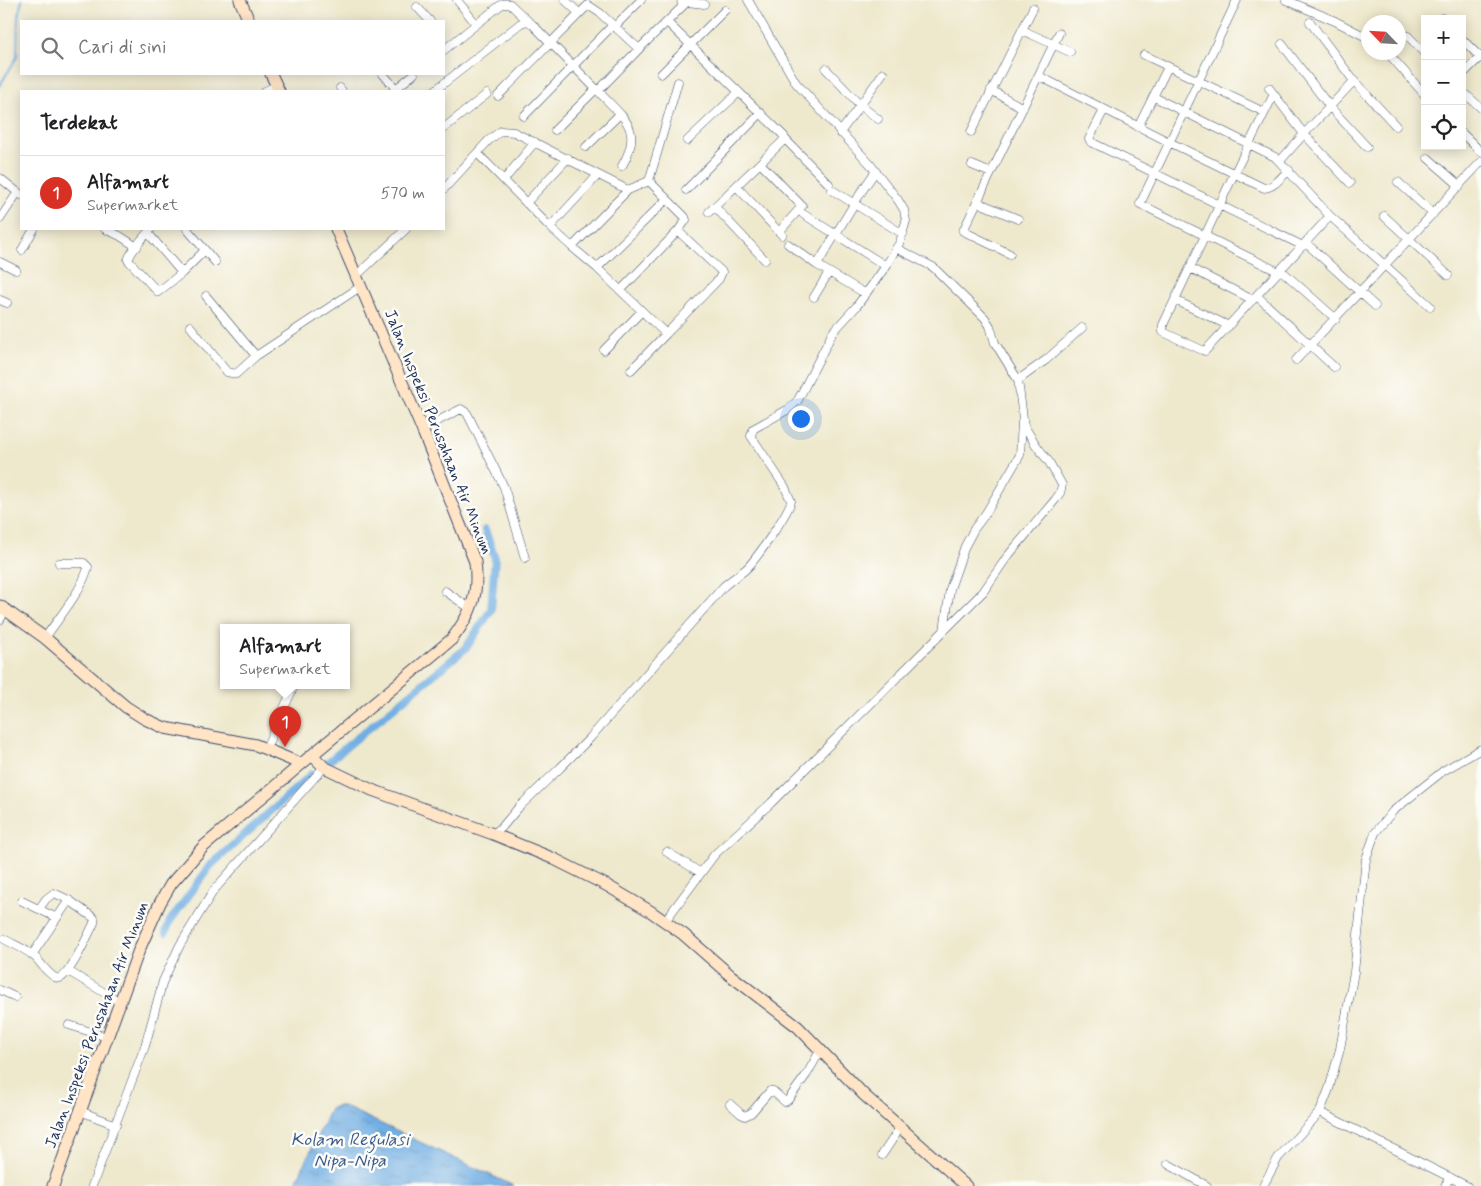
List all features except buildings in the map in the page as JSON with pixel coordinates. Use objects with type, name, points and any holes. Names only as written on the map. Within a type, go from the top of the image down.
[{"type":"street","points":[[240,0],[249,20]]},
{"type":"street","points":[[457,0],[476,24]]},
{"type":"street","points":[[565,0],[579,14]]},
{"type":"street","points":[[524,116],[641,0]]},
{"type":"street","points":[[1237,0],[1140,204],[1280,271],[1336,319]]},
{"type":"street","points":[[1286,0],[1361,34]]},
{"type":"street","points":[[555,130],[667,22],[684,1],[704,4]]},
{"type":"street","points":[[493,834],[590,738],[724,586],[747,569],[787,511],[791,501],[788,492],[754,440],[751,432],[756,426],[793,406],[798,400],[833,332],[856,307],[886,266],[903,234],[906,221],[904,210],[898,200],[796,83],[750,1]]},
{"type":"street","points":[[447,47],[502,4],[508,2],[532,24],[630,125],[631,147],[622,166]]},
{"type":"street","points":[[498,96],[588,4],[639,49]]},
{"type":"street","points":[[417,6],[429,20]]},
{"type":"street","points":[[971,132],[1033,8]]},
{"type":"street","points":[[661,74],[725,10]]},
{"type":"street","points":[[435,90],[521,23],[528,21]]},
{"type":"street","points":[[667,22],[781,133],[831,187],[854,204],[903,234]]},
{"type":"street","points":[[1310,22],[1354,81],[1396,126]]},
{"type":"street","points":[[1022,30],[1070,52]]},
{"type":"street","points":[[1010,254],[963,231],[1059,33]]},
{"type":"street","points":[[1406,36],[1421,50]]},
{"type":"street","points":[[1466,43],[1481,57],[1466,71]]},
{"type":"street","points":[[1282,44],[1330,107],[1367,147]]},
{"type":"street","points":[[1144,55],[1264,112]]},
{"type":"street","points":[[1394,60],[1421,90]]},
{"type":"street","points":[[1138,127],[1168,67]]},
{"type":"street","points":[[826,69],[860,105],[878,120]]},
{"type":"street","points":[[840,133],[883,72]]},
{"type":"street","points":[[271,75],[277,89]]},
{"type":"street","points":[[384,75],[395,90],[413,75]]},
{"type":"street","points":[[1038,76],[1264,188],[1270,188],[1288,170]]},
{"type":"street","points":[[1280,161],[1354,81]]},
{"type":"street","points":[[649,181],[678,82]]},
{"type":"street","points":[[991,90],[1023,108]]},
{"type":"street","points":[[1330,216],[1205,351],[1163,332],[1163,324],[1264,112],[1271,91],[1304,134],[1350,183]]},
{"type":"street","points":[[687,141],[739,92]]},
{"type":"street","points":[[445,127],[487,94]]},
{"type":"street","points":[[1466,95],[1481,108]]},
{"type":"street","points":[[1154,97],[1276,157],[1330,216],[1430,306]]},
{"type":"street","points":[[1104,110],[1090,140],[1154,174],[1305,244],[1375,306]]},
{"type":"street","points":[[686,190],[761,113]]},
{"type":"street","points":[[586,147],[620,114]]},
{"type":"street","points":[[445,188],[489,140],[501,131],[514,132],[628,190]]},
{"type":"street","points":[[1466,137],[1481,152]]},
{"type":"street","points":[[765,260],[712,210],[784,138]]},
{"type":"street","points":[[504,180],[534,142]]},
{"type":"street","points":[[477,153],[550,226],[621,290],[666,334]]},
{"type":"street","points":[[526,203],[568,158]]},
{"type":"street","points":[[1428,158],[1460,186]]},
{"type":"street","points":[[1296,360],[1481,162]]},
{"type":"street","points":[[736,186],[781,233],[802,206],[760,163]]},
{"type":"street","points":[[972,165],[992,173]]},
{"type":"street","points":[[817,265],[875,172]]},
{"type":"street","points":[[550,226],[598,174]]},
{"type":"street","points":[[0,178],[19,193],[0,219]]},
{"type":"street","points":[[572,247],[628,190],[649,181]]},
{"type":"street","points":[[621,290],[685,223],[685,217],[649,181]]},
{"type":"street","points":[[1398,182],[1434,214]]},
{"type":"street","points":[[597,268],[667,199]]},
{"type":"street","points":[[977,202],[1018,219]]},
{"type":"street","points":[[803,214],[886,266]]},
{"type":"street","points":[[1384,216],[1448,275]]},
{"type":"street","points":[[22,250],[33,230]]},
{"type":"street","points":[[107,230],[136,247]]},
{"type":"street","points":[[188,230],[215,262]]},
{"type":"street","name":"Jalan Inspeksi Perusahaan Air Minum","points":[[53,1186],[149,926],[171,884],[203,847],[452,639],[463,625],[475,598],[478,580],[475,562],[422,429],[357,282],[336,230]]},
{"type":"street","points":[[190,326],[228,372],[236,374],[256,356],[357,282],[405,230]]},
{"type":"street","points":[[182,273],[150,231],[128,258],[128,262],[156,291],[160,291],[182,273],[205,250]]},
{"type":"street","points":[[631,370],[719,279],[722,272],[678,231]]},
{"type":"street","points":[[788,244],[817,265],[866,294]]},
{"type":"street","points":[[896,248],[933,267],[980,312],[990,326],[998,349],[1018,380],[1022,420],[1020,455],[965,546],[950,589],[944,631]]},
{"type":"street","points":[[0,262],[16,270]]},
{"type":"street","points":[[1190,268],[1255,298],[1334,367]]},
{"type":"street","points":[[814,297],[829,272]]},
{"type":"street","points":[[206,296],[256,356]]},
{"type":"street","points":[[1175,300],[1229,326]]},
{"type":"street","points":[[604,350],[642,311]]},
{"type":"street","points":[[1018,380],[1046,360],[1082,328]]},
{"type":"street","points":[[422,429],[461,409],[466,413],[504,487],[525,558]]},
{"type":"street","points":[[665,921],[716,854],[772,803],[983,592],[1007,557],[1060,493],[1062,484],[1057,474],[1028,433],[1022,420]]},
{"type":"street","points":[[45,638],[78,589],[88,570],[88,565],[84,563],[59,563]]},
{"type":"street","points":[[445,591],[471,609]]},
{"type":"street","points":[[2,612],[45,638],[126,707],[156,725],[266,748],[301,764]]},
{"type":"street","points":[[266,748],[293,689]]},
{"type":"street","points":[[1263,1186],[1278,1158],[1320,1112],[1329,1090],[1340,1049],[1354,972],[1366,859],[1375,833],[1392,811],[1443,771],[1481,749]]},
{"type":"street","points":[[312,755],[324,767],[372,790],[493,834],[552,858],[633,900],[665,921],[683,934],[730,975],[798,1027],[842,1074],[966,1186]]},
{"type":"street","points":[[92,1186],[145,1046],[164,980],[180,945],[214,890],[268,832],[324,767]]},
{"type":"street","points":[[667,852],[701,873]]},
{"type":"street","points":[[4,939],[32,955],[57,978],[61,978],[68,971],[94,923],[94,919],[90,913],[54,893],[46,899],[39,909]]},
{"type":"street","points":[[32,955],[69,900]]},
{"type":"street","points":[[22,901],[57,918]]},
{"type":"street","points":[[68,971],[120,1002]]},
{"type":"street","points":[[0,990],[15,997]]},
{"type":"street","points":[[69,1025],[107,1037]]},
{"type":"street","points":[[730,1104],[745,1116],[751,1113],[770,1091],[773,1091],[785,1102],[807,1074],[820,1051]]},
{"type":"street","points":[[80,1111],[116,1125]]},
{"type":"street","points":[[1320,1112],[1467,1186]]},
{"type":"street","points":[[882,1155],[900,1128]]},
{"type":"street","points":[[1168,1164],[1207,1186]]},
{"type":"street","points":[[1445,1186],[1450,1177]]},
{"type":"water","name":"Kolam Regulasi Nipa-Nipa","points":[[336,1106],[343,1106],[514,1186],[294,1186],[330,1109]]},
{"type":"waterway","points":[[0,85],[17,57],[18,18],[22,0]]},
{"type":"waterway","points":[[328,762],[466,648],[491,610],[495,558],[485,530]]},
{"type":"waterway","points":[[166,932],[170,921],[211,865],[312,774]]},
{"type":"place","name":"Alfamart","points":[[285,747]]}]
